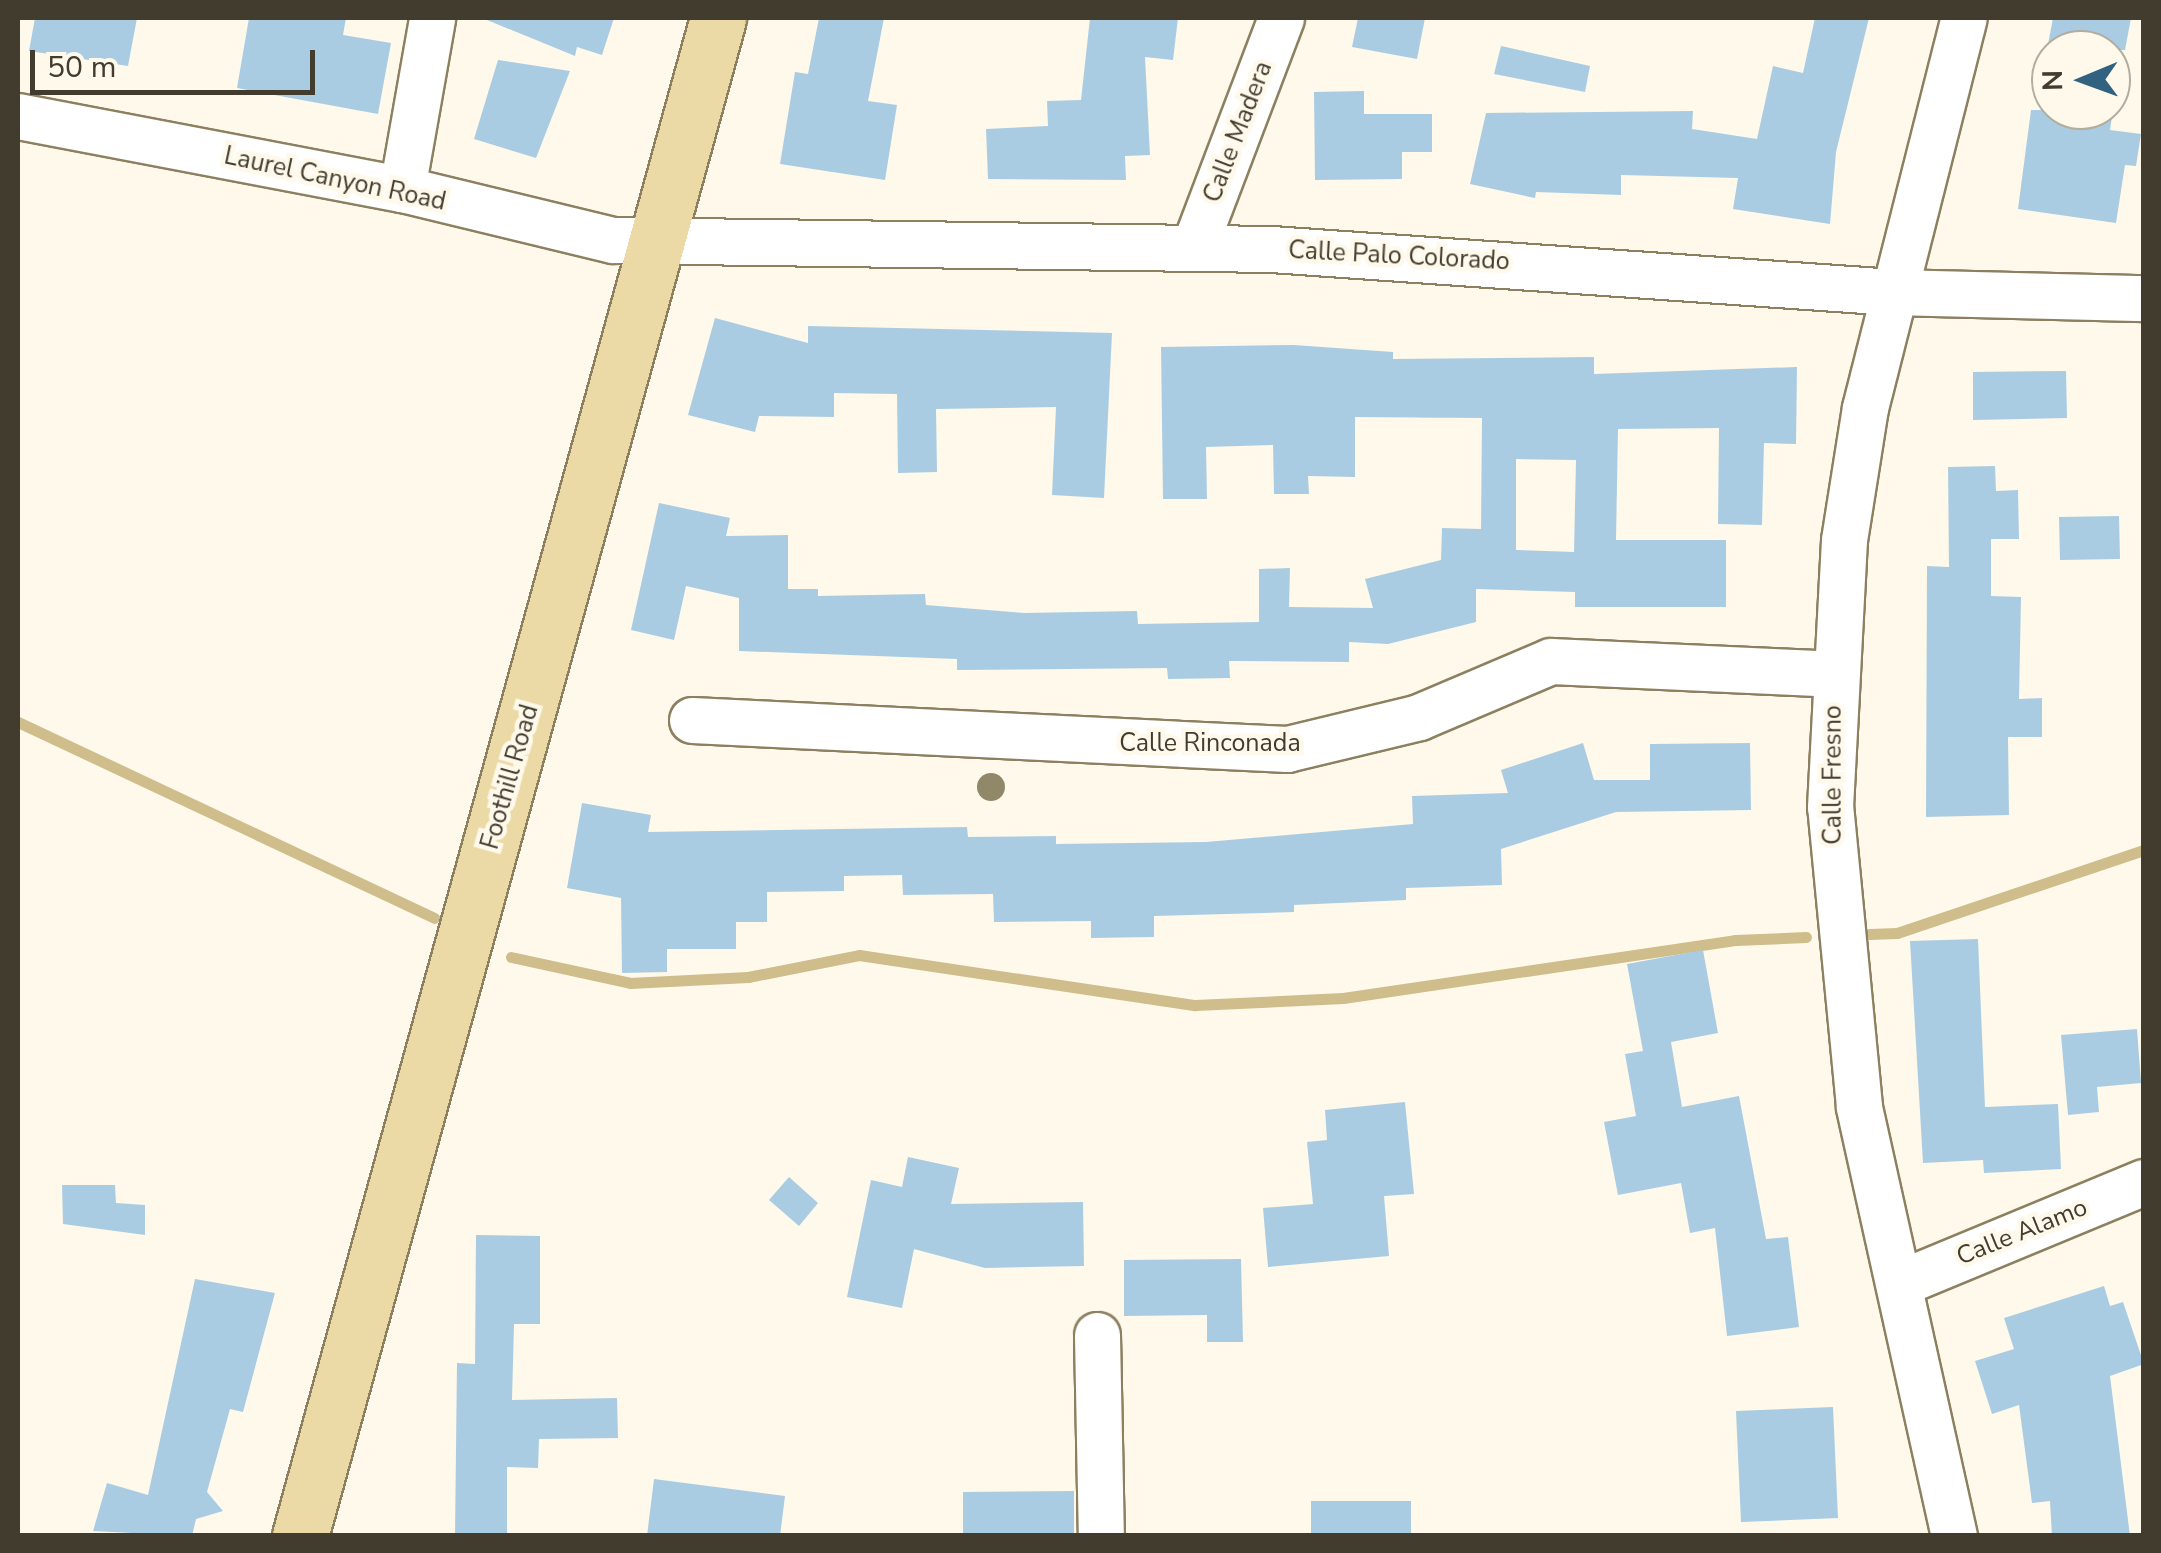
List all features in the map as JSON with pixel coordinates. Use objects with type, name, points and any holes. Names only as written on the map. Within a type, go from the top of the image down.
[{"type":"main road","name":"Foothill Road","points":[[300,1536],[652,240],[718,18]]},
{"type":"street","points":[[402,189],[432,18]]},
{"type":"street","name":"Calle Madera","points":[[1194,248],[1281,18]]},
{"type":"street","name":"Calle Fresno","points":[[1954,1536],[1859,1106],[1838,947],[1833,674],[1865,408],[1964,18]]},
{"type":"street","name":"Laurel Canyon Road","points":[[18,116],[402,189],[556,230],[652,240]]},
{"type":"street","name":"Calle Palo Colorado","points":[[652,240],[1194,248],[1552,264],[1894,292],[2144,298]]},
{"type":"street","name":"Calle Rinconada","points":[[692,720],[1287,748],[1419,717],[1550,661],[1833,674]]},
{"type":"street","name":"Calle Alamo","points":[[1900,1283],[2144,1182]]},
{"type":"street","points":[[1097,1336],[1101,1536]]},
{"type":"building","points":[[35,18],[137,18],[128,66],[29,51]]},
{"type":"building","points":[[249,18],[346,18],[343,35],[391,43],[378,114],[237,88]]},
{"type":"building","points":[[482,18],[614,18],[602,55],[577,47],[575,56]]},
{"type":"building","points":[[819,18],[884,18],[868,101],[897,105],[885,180],[780,164],[795,72],[808,74]]},
{"type":"building","points":[[1090,18],[1178,18],[1173,60],[1145,57],[1150,155],[1125,156],[1126,180],[988,179],[986,129],[1048,126],[1047,101],[1081,100]]},
{"type":"building","points":[[1358,18],[1425,18],[1417,59],[1352,47]]},
{"type":"building","points":[[1815,18],[1869,18],[1836,152],[1830,224],[1733,209],[1738,178],[1621,175],[1621,195],[1536,192],[1535,198],[1470,184],[1486,113],[1693,111],[1692,129],[1757,139],[1773,66],[1803,73]]},
{"type":"building","points":[[2053,18],[2131,18],[2129,30],[2051,30]]},
{"type":"building","points":[[1501,46],[1590,66],[1585,92],[1494,74]]},
{"type":"building","points":[[498,60],[570,71],[536,158],[474,139]]},
{"type":"building","points":[[1364,91],[1364,114],[1432,114],[1432,152],[1402,152],[1402,179],[1315,180],[1314,92]]},
{"type":"building","points":[[2031,110],[2031,130],[2141,134],[2136,166],[2125,165],[2116,223],[2018,209]]},
{"type":"building","points":[[715,318],[808,343],[808,326],[1112,333],[1104,498],[1052,495],[1056,407],[936,409],[937,472],[898,473],[897,394],[834,393],[834,417],[759,416],[755,432],[688,415]]},
{"type":"building","points":[[1294,345],[1393,352],[1393,359],[1594,357],[1594,374],[1797,367],[1796,444],[1764,443],[1762,525],[1718,524],[1719,428],[1618,429],[1616,540],[1726,540],[1726,607],[1575,607],[1575,592],[1476,589],[1476,622],[1388,644],[1349,642],[1349,662],[1229,661],[1230,678],[1168,679],[1167,668],[957,670],[957,659],[739,651],[739,598],[686,586],[674,640],[631,630],[659,503],[730,518],[726,536],[788,535],[788,589],[818,589],[818,596],[925,594],[926,605],[1024,613],[1137,611],[1138,624],[1259,622],[1259,569],[1290,568],[1289,607],[1373,608],[1365,579],[1441,560],[1442,528],[1481,529],[1482,418],[1355,417],[1355,477],[1308,476],[1309,494],[1274,494],[1273,445],[1206,447],[1207,499],[1163,499],[1161,347]],"holes":[[[1516,459],[1576,460],[1574,552],[1516,550]]]},
{"type":"building","points":[[2066,371],[2067,418],[1973,420],[1973,372]]},
{"type":"building","points":[[1995,466],[1996,491],[2018,490],[2019,539],[1991,539],[1991,596],[2021,597],[2019,699],[2042,698],[2042,737],[2008,737],[2009,815],[1926,817],[1927,566],[1949,567],[1948,467]]},
{"type":"building","points":[[2119,516],[2120,559],[2060,560],[2059,517]]},
{"type":"building","points":[[1583,743],[1594,780],[1650,780],[1650,744],[1750,743],[1751,810],[1616,812],[1501,849],[1502,885],[1406,888],[1406,900],[1294,905],[1294,912],[1154,916],[1154,937],[1091,938],[1091,921],[994,922],[993,894],[903,895],[902,875],[844,876],[844,891],[767,892],[767,922],[736,922],[736,949],[667,949],[667,972],[622,973],[621,898],[567,888],[582,803],[651,815],[648,832],[967,827],[968,837],[1056,836],[1056,844],[1206,842],[1413,824],[1412,796],[1508,793],[1501,770]]},
{"type":"building","points":[[1978,939],[1985,1107],[2058,1104],[2061,1169],[1984,1173],[1983,1160],[1923,1163],[1910,941]]},
{"type":"building","points":[[1703,950],[1718,1033],[1671,1042],[1682,1107],[1739,1096],[1766,1239],[1788,1237],[1799,1327],[1727,1336],[1715,1228],[1690,1233],[1681,1183],[1618,1195],[1604,1122],[1636,1116],[1625,1054],[1643,1051],[1627,964]]},
{"type":"building","points":[[2137,1029],[2141,1083],[2097,1087],[2099,1112],[2068,1115],[2061,1035]]},
{"type":"building","points":[[1405,1102],[1414,1194],[1384,1196],[1389,1256],[1268,1267],[1263,1208],[1313,1204],[1307,1142],[1327,1140],[1325,1110]]},
{"type":"building","points":[[908,1157],[959,1168],[951,1204],[1083,1202],[1084,1266],[985,1268],[914,1249],[902,1308],[847,1297],[871,1180],[902,1187]]},
{"type":"building","points":[[789,1177],[818,1203],[799,1226],[769,1200]]},
{"type":"building","points":[[62,1185],[115,1185],[116,1203],[145,1205],[145,1235],[63,1224]]},
{"type":"building","points":[[476,1235],[540,1236],[540,1324],[514,1324],[512,1400],[617,1398],[618,1438],[539,1439],[538,1468],[507,1467],[507,1536],[455,1536],[457,1363],[475,1364]]},
{"type":"building","points":[[1241,1259],[1243,1342],[1207,1342],[1207,1315],[1124,1316],[1124,1260]]},
{"type":"building","points":[[195,1279],[275,1293],[243,1412],[230,1409],[207,1492],[223,1511],[196,1519],[192,1536],[93,1531],[107,1483],[148,1495]]},
{"type":"building","points":[[2104,1286],[2110,1306],[2123,1302],[2144,1364],[2110,1376],[2130,1536],[2052,1536],[2050,1501],[2032,1503],[2019,1405],[1992,1414],[1975,1361],[2014,1349],[2004,1318]]},
{"type":"building","points":[[1833,1407],[1838,1518],[1741,1522],[1736,1411]]},
{"type":"building","points":[[654,1479],[785,1496],[780,1536],[647,1536]]},
{"type":"building","points":[[1074,1491],[1074,1536],[963,1536],[963,1492]]},
{"type":"building","points":[[1311,1501],[1411,1501],[1411,1536],[1311,1536]]},
{"type":"waterway","points":[[18,722],[434,918]]},
{"type":"waterway","points":[[1869,934],[1897,933],[2144,850]]},
{"type":"waterway","points":[[511,957],[630,983],[748,977],[859,955],[1195,1005],[1343,998],[1735,940],[1806,937]]}]
